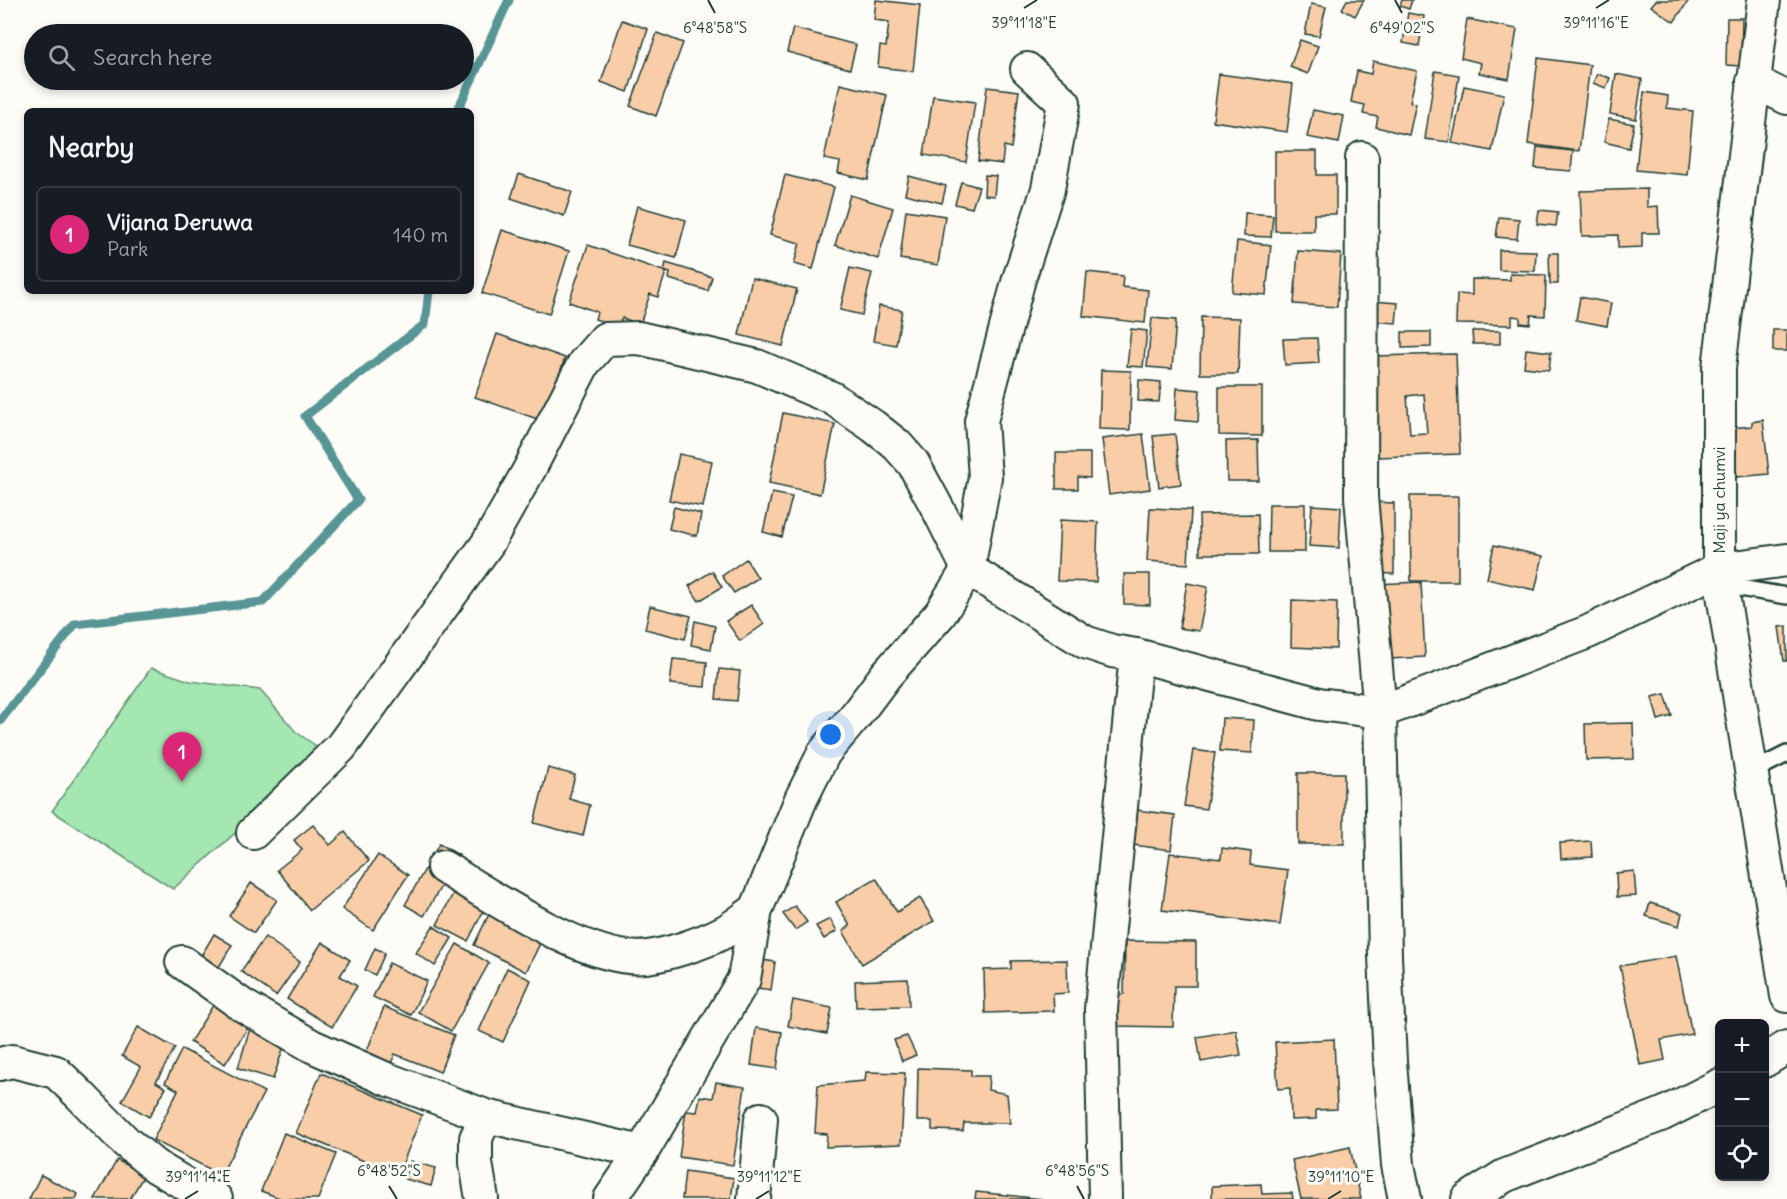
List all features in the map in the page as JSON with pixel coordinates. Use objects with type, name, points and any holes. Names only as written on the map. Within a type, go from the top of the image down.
[{"type":"street","name":"Maji ya chumvi","points":[[1764,0],[1719,368],[1720,577],[1787,996]]},
{"type":"street","points":[[610,1199],[642,1152],[744,980],[756,910],[801,799],[824,753],[886,675],[940,614],[969,569],[985,477],[981,420],[1019,279],[1048,189],[1064,103],[1027,69]]},
{"type":"street","points":[[1753,81],[1787,98]]},
{"type":"street","points":[[1362,158],[1361,497],[1380,712],[1389,1049],[1398,1165],[1405,1199]]},
{"type":"street","points":[[253,833],[340,747],[488,543],[529,470],[584,363],[605,339],[639,338],[757,366],[832,398],[896,444],[913,463],[969,569],[1085,642],[1319,704],[1380,712],[1588,632],[1720,577],[1787,560]]},
{"type":"street","points":[[1105,1199],[1101,1009],[1136,655]]},
{"type":"street","points":[[443,867],[531,920],[588,947],[620,956],[646,957],[678,950],[722,933],[756,910]]},
{"type":"street","points":[[182,962],[242,1005],[312,1046],[384,1078],[486,1116],[642,1152]]},
{"type":"street","points":[[1769,1058],[1787,1047]]},
{"type":"street","points":[[0,1064],[12,1061],[56,1072],[126,1142],[155,1166],[202,1194],[216,1199]]},
{"type":"street","points":[[1468,1199],[1504,1176],[1663,1114],[1715,1087]]},
{"type":"street","points":[[482,1199],[476,1163],[476,1138],[486,1116]]},
{"type":"street","points":[[754,1199],[761,1119]]},
{"type":"lane","points":[[1720,577],[1787,596]]},
{"type":"lane","points":[[1751,772],[1787,754]]},
{"type":"green space","points":[[151,668],[190,681],[260,690],[296,732],[325,752],[173,889],[52,811]]},
{"type":"building","points":[[876,0],[920,5],[913,71],[878,67],[880,46],[886,47],[889,22],[874,20]]},
{"type":"building","points":[[1347,0],[1364,0],[1355,16],[1342,9]]},
{"type":"building","points":[[1402,0],[1412,0],[1409,9],[1400,6]]},
{"type":"building","points":[[1656,0],[1689,0],[1674,22],[1651,6]]},
{"type":"building","points":[[1311,4],[1326,7],[1319,36],[1305,34]]},
{"type":"building","points":[[1408,13],[1424,16],[1419,46],[1403,43]]},
{"type":"building","points":[[1727,18],[1742,18],[1741,66],[1726,65]]},
{"type":"building","points":[[1467,19],[1517,29],[1509,79],[1479,73],[1481,63],[1461,58]]},
{"type":"building","points":[[622,20],[648,29],[628,92],[601,82]]},
{"type":"building","points":[[793,28],[856,45],[850,69],[787,52]]},
{"type":"building","points":[[657,33],[683,43],[656,116],[630,106]]},
{"type":"building","points":[[1300,40],[1318,46],[1308,74],[1290,67]]},
{"type":"building","points":[[1538,58],[1590,65],[1579,151],[1528,144]]},
{"type":"building","points":[[1373,61],[1417,71],[1410,102],[1416,103],[1409,135],[1376,127],[1378,117],[1363,114],[1365,105],[1351,102],[1357,71],[1371,74]]},
{"type":"building","points":[[1435,71],[1459,75],[1449,142],[1425,139]]},
{"type":"building","points":[[1219,74],[1293,84],[1287,132],[1213,121]]},
{"type":"building","points":[[1597,74],[1610,78],[1606,88],[1593,83]]},
{"type":"building","points":[[1616,74],[1642,79],[1636,119],[1610,114]]},
{"type":"building","points":[[840,84],[887,95],[868,180],[838,173],[840,162],[824,159]]},
{"type":"building","points":[[1464,86],[1504,94],[1492,151],[1452,143]]},
{"type":"building","points":[[987,87],[1019,91],[1011,148],[1004,146],[1002,164],[978,161]]},
{"type":"building","points":[[1644,92],[1668,96],[1667,108],[1693,111],[1687,175],[1636,170]]},
{"type":"building","points":[[933,96],[975,102],[966,162],[924,155]]},
{"type":"building","points":[[1313,110],[1344,116],[1339,143],[1307,137]]},
{"type":"building","points":[[1609,119],[1634,124],[1629,148],[1604,142]]},
{"type":"building","points":[[1537,147],[1573,151],[1571,171],[1535,168]]},
{"type":"building","points":[[1275,151],[1317,151],[1317,175],[1336,175],[1336,214],[1314,214],[1314,231],[1275,231]]},
{"type":"building","points":[[519,174],[572,192],[564,216],[511,198]]},
{"type":"building","points":[[785,175],[834,187],[813,269],[794,264],[800,243],[770,235]]},
{"type":"building","points":[[985,175],[996,176],[994,196],[984,195]]},
{"type":"building","points":[[909,176],[946,186],[942,203],[905,194]]},
{"type":"building","points":[[961,182],[979,187],[972,208],[955,204]]},
{"type":"building","points":[[1647,189],[1647,207],[1658,206],[1659,233],[1642,233],[1642,247],[1618,248],[1618,235],[1582,236],[1580,191]]},
{"type":"building","points":[[850,195],[893,208],[878,259],[835,245]]},
{"type":"building","points":[[637,206],[686,220],[676,258],[627,245]]},
{"type":"building","points":[[906,210],[945,216],[938,265],[900,259]]},
{"type":"building","points":[[1539,210],[1558,212],[1556,226],[1537,224]]},
{"type":"building","points":[[1245,213],[1273,215],[1271,237],[1244,236]]},
{"type":"building","points":[[1499,217],[1519,219],[1517,239],[1496,237]]},
{"type":"building","points":[[502,230],[569,251],[549,314],[482,293]]},
{"type":"building","points":[[1237,241],[1271,245],[1266,295],[1232,292]]},
{"type":"building","points":[[588,245],[666,272],[658,297],[650,294],[640,324],[622,318],[618,327],[595,319],[597,312],[569,302]]},
{"type":"building","points":[[1499,250],[1536,251],[1535,271],[1499,270]]},
{"type":"building","points":[[1298,251],[1341,254],[1337,307],[1294,304]]},
{"type":"building","points":[[1549,253],[1558,253],[1558,284],[1550,284]]},
{"type":"building","points":[[666,263],[712,277],[708,291],[669,279],[670,273],[664,271]]},
{"type":"building","points":[[850,268],[872,273],[862,315],[840,310]]},
{"type":"building","points":[[1087,272],[1123,276],[1122,287],[1148,290],[1145,323],[1083,316]]},
{"type":"building","points":[[1510,274],[1546,275],[1545,316],[1531,315],[1530,324],[1520,323],[1520,317],[1512,316],[1512,325],[1456,324],[1457,294],[1472,295],[1472,279],[1510,280]]},
{"type":"building","points":[[752,278],[797,289],[783,346],[739,335]]},
{"type":"building","points":[[1580,297],[1611,303],[1607,326],[1576,320]]},
{"type":"building","points":[[1372,301],[1398,303],[1396,323],[1371,321]]},
{"type":"building","points":[[879,306],[902,310],[896,345],[873,341]]},
{"type":"building","points":[[1201,317],[1240,318],[1238,374],[1200,374]]},
{"type":"building","points":[[1152,318],[1176,320],[1172,369],[1147,367]]},
{"type":"building","points":[[1131,329],[1147,331],[1143,367],[1127,366]]},
{"type":"building","points":[[1773,330],[1787,330],[1787,351],[1773,351]]},
{"type":"building","points":[[1472,331],[1500,331],[1500,344],[1473,344]]},
{"type":"building","points":[[1402,332],[1431,332],[1431,347],[1402,348]]},
{"type":"building","points":[[497,334],[565,358],[543,421],[475,397]]},
{"type":"building","points":[[1317,338],[1319,363],[1285,365],[1283,339]]},
{"type":"building","points":[[1526,349],[1551,352],[1549,370],[1524,367]]},
{"type":"building","points":[[1456,354],[1460,454],[1378,457],[1374,356]],"holes":[[[1424,394],[1427,433],[1410,434],[1407,396]]]},
{"type":"building","points":[[1101,370],[1131,371],[1130,430],[1099,429]]},
{"type":"building","points":[[1139,380],[1161,382],[1159,402],[1138,401]]},
{"type":"building","points":[[1219,387],[1262,387],[1262,436],[1219,435]]},
{"type":"building","points":[[1177,388],[1200,390],[1198,422],[1175,420]]},
{"type":"building","points":[[783,413],[835,424],[820,494],[769,483]]},
{"type":"building","points":[[1763,420],[1769,474],[1737,477],[1732,428],[1752,426],[1752,422]]},
{"type":"building","points":[[1143,434],[1150,489],[1109,495],[1102,439]]},
{"type":"building","points":[[1175,434],[1181,484],[1159,487],[1153,436]]},
{"type":"building","points":[[1258,440],[1259,481],[1227,481],[1226,441]]},
{"type":"building","points":[[1056,453],[1090,453],[1090,478],[1078,477],[1078,489],[1056,489]]},
{"type":"building","points":[[679,454],[712,461],[703,507],[669,500]]},
{"type":"building","points":[[772,493],[792,497],[782,537],[763,532]]},
{"type":"building","points":[[1410,496],[1458,496],[1458,581],[1411,581]]},
{"type":"building","points":[[1373,502],[1394,503],[1394,574],[1372,573]]},
{"type":"building","points":[[1269,504],[1305,504],[1305,552],[1268,552]]},
{"type":"building","points":[[1312,505],[1341,507],[1339,548],[1309,546]]},
{"type":"building","points":[[674,507],[701,514],[697,536],[669,529]]},
{"type":"building","points":[[1150,508],[1191,510],[1188,564],[1147,561]]},
{"type":"building","points":[[1258,514],[1259,554],[1200,554],[1199,515]]},
{"type":"building","points":[[1060,520],[1098,522],[1096,582],[1057,581]]},
{"type":"building","points":[[1494,545],[1543,556],[1535,590],[1487,579]]},
{"type":"building","points":[[746,559],[758,578],[734,593],[722,576]]},
{"type":"building","points":[[712,571],[722,587],[699,601],[689,586]]},
{"type":"building","points":[[1124,574],[1150,574],[1150,605],[1124,604]]},
{"type":"building","points":[[1421,582],[1425,657],[1389,659],[1375,584]]},
{"type":"building","points":[[1187,583],[1208,587],[1199,631],[1179,628]]},
{"type":"building","points":[[1292,600],[1337,602],[1336,649],[1291,647]]},
{"type":"building","points":[[751,605],[764,624],[740,641],[726,621]]},
{"type":"building","points":[[650,606],[691,616],[685,639],[645,629]]},
{"type":"building","points":[[695,621],[715,626],[711,649],[691,645]]},
{"type":"building","points":[[1787,626],[1787,661],[1784,661],[1779,627]]},
{"type":"building","points":[[673,659],[707,662],[705,687],[670,684]]},
{"type":"building","points":[[719,669],[740,671],[737,701],[716,699]]},
{"type":"building","points":[[1665,694],[1672,716],[1658,720],[1652,697]]},
{"type":"building","points":[[1222,718],[1254,720],[1252,753],[1220,751]]},
{"type":"building","points":[[1633,723],[1634,759],[1586,760],[1585,724]]},
{"type":"building","points":[[1193,750],[1215,753],[1206,809],[1184,806]]},
{"type":"building","points":[[548,768],[575,775],[569,799],[590,805],[583,836],[534,823]]},
{"type":"building","points":[[1298,773],[1344,773],[1344,844],[1298,844]]},
{"type":"building","points":[[1136,810],[1175,815],[1171,850],[1133,845]]},
{"type":"building","points":[[313,825],[330,845],[345,832],[369,861],[310,910],[277,870],[302,850],[294,840]]},
{"type":"building","points":[[1591,841],[1592,857],[1561,859],[1560,843]]},
{"type":"building","points":[[439,844],[459,855],[424,916],[405,905]]},
{"type":"building","points":[[1222,848],[1251,852],[1250,865],[1288,870],[1280,925],[1162,910],[1170,853],[1221,859]]},
{"type":"building","points":[[378,855],[408,875],[373,930],[342,909]]},
{"type":"building","points":[[1634,871],[1636,896],[1617,897],[1616,873]]},
{"type":"building","points":[[464,872],[495,888],[468,941],[437,925]]},
{"type":"building","points":[[876,878],[897,912],[920,898],[934,921],[862,964],[843,931],[850,926],[836,902]]},
{"type":"building","points":[[251,883],[277,900],[254,933],[229,916]]},
{"type":"building","points":[[495,902],[547,929],[526,972],[474,945]]},
{"type":"building","points":[[1650,903],[1682,913],[1679,926],[1646,916]]},
{"type":"building","points":[[795,906],[807,922],[795,930],[783,914]]},
{"type":"building","points":[[830,919],[837,931],[824,939],[816,926]]},
{"type":"building","points":[[433,926],[452,938],[435,966],[416,953]]},
{"type":"building","points":[[214,934],[232,945],[219,967],[201,956]]},
{"type":"building","points":[[265,937],[300,962],[276,996],[241,971]]},
{"type":"building","points":[[1125,941],[1196,942],[1196,986],[1174,986],[1173,1027],[1114,1026],[1115,994],[1124,994]]},
{"type":"building","points":[[322,942],[350,960],[340,976],[357,986],[332,1027],[287,999]]},
{"type":"building","points":[[457,944],[489,963],[451,1031],[418,1012]]},
{"type":"building","points":[[375,948],[385,953],[375,975],[365,970]]},
{"type":"building","points":[[1676,956],[1692,1034],[1661,1040],[1665,1060],[1640,1065],[1620,966]]},
{"type":"building","points":[[755,959],[775,962],[771,990],[751,987]]},
{"type":"building","points":[[1067,960],[1068,993],[1053,994],[1054,1011],[985,1013],[984,970],[1011,969],[1011,961]]},
{"type":"building","points":[[389,963],[427,981],[411,1015],[373,997]]},
{"type":"building","points":[[507,968],[531,980],[503,1042],[479,1031]]},
{"type":"building","points":[[908,979],[909,1006],[856,1007],[855,981]]},
{"type":"building","points":[[224,988],[259,1010],[225,1064],[190,1042]]},
{"type":"building","points":[[793,1000],[832,1008],[827,1034],[788,1026]]},
{"type":"building","points":[[384,1007],[454,1035],[440,1072],[395,1054],[390,1066],[365,1056]]},
{"type":"building","points":[[138,1027],[175,1048],[156,1082],[166,1088],[149,1117],[122,1101],[141,1067],[122,1056]]},
{"type":"building","points":[[250,1028],[286,1040],[273,1079],[238,1068]]},
{"type":"building","points":[[756,1028],[782,1032],[777,1069],[751,1065]]},
{"type":"building","points":[[1236,1030],[1241,1055],[1201,1062],[1197,1037]]},
{"type":"building","points":[[907,1036],[916,1055],[902,1061],[894,1040]]},
{"type":"building","points":[[1334,1039],[1337,1109],[1316,1110],[1316,1119],[1291,1120],[1290,1088],[1278,1089],[1275,1042]]},
{"type":"building","points":[[182,1049],[264,1092],[221,1175],[153,1140],[178,1090],[165,1083]]},
{"type":"building","points":[[918,1068],[971,1070],[971,1076],[989,1076],[988,1090],[1007,1094],[1010,1123],[964,1123],[963,1131],[932,1130],[932,1121],[917,1121]]},
{"type":"building","points":[[866,1072],[905,1073],[901,1144],[826,1147],[827,1134],[815,1133],[818,1085],[865,1081]]},
{"type":"building","points":[[321,1073],[422,1115],[398,1175],[296,1133]]},
{"type":"building","points":[[716,1082],[745,1087],[733,1165],[679,1157],[686,1111],[697,1112],[700,1096],[713,1098]]},
{"type":"building","points":[[284,1133],[336,1154],[318,1199],[282,1199],[261,1191]]},
{"type":"building","points":[[1350,1147],[1361,1199],[1301,1199],[1292,1160]]},
{"type":"building","points":[[117,1160],[144,1175],[130,1199],[95,1199]]},
{"type":"building","points":[[410,1161],[436,1168],[431,1186],[405,1179]]},
{"type":"building","points":[[685,1171],[734,1178],[731,1199],[682,1199]]},
{"type":"building","points":[[41,1175],[78,1194],[76,1199],[29,1199]]},
{"type":"building","points":[[1261,1184],[1262,1194],[1292,1193],[1293,1199],[1212,1199],[1212,1186]]},
{"type":"building","points":[[976,1192],[1043,1199],[975,1199]]},
{"type":"waterway","points":[[474,75],[509,0]]},
{"type":"waterway","points":[[458,108],[467,90]]},
{"type":"waterway","points":[[0,721],[75,624],[263,602],[358,500],[305,416],[425,324],[429,294]]},
{"type":"place","name":"Vijana Deruwa","points":[[182,782]]}]
